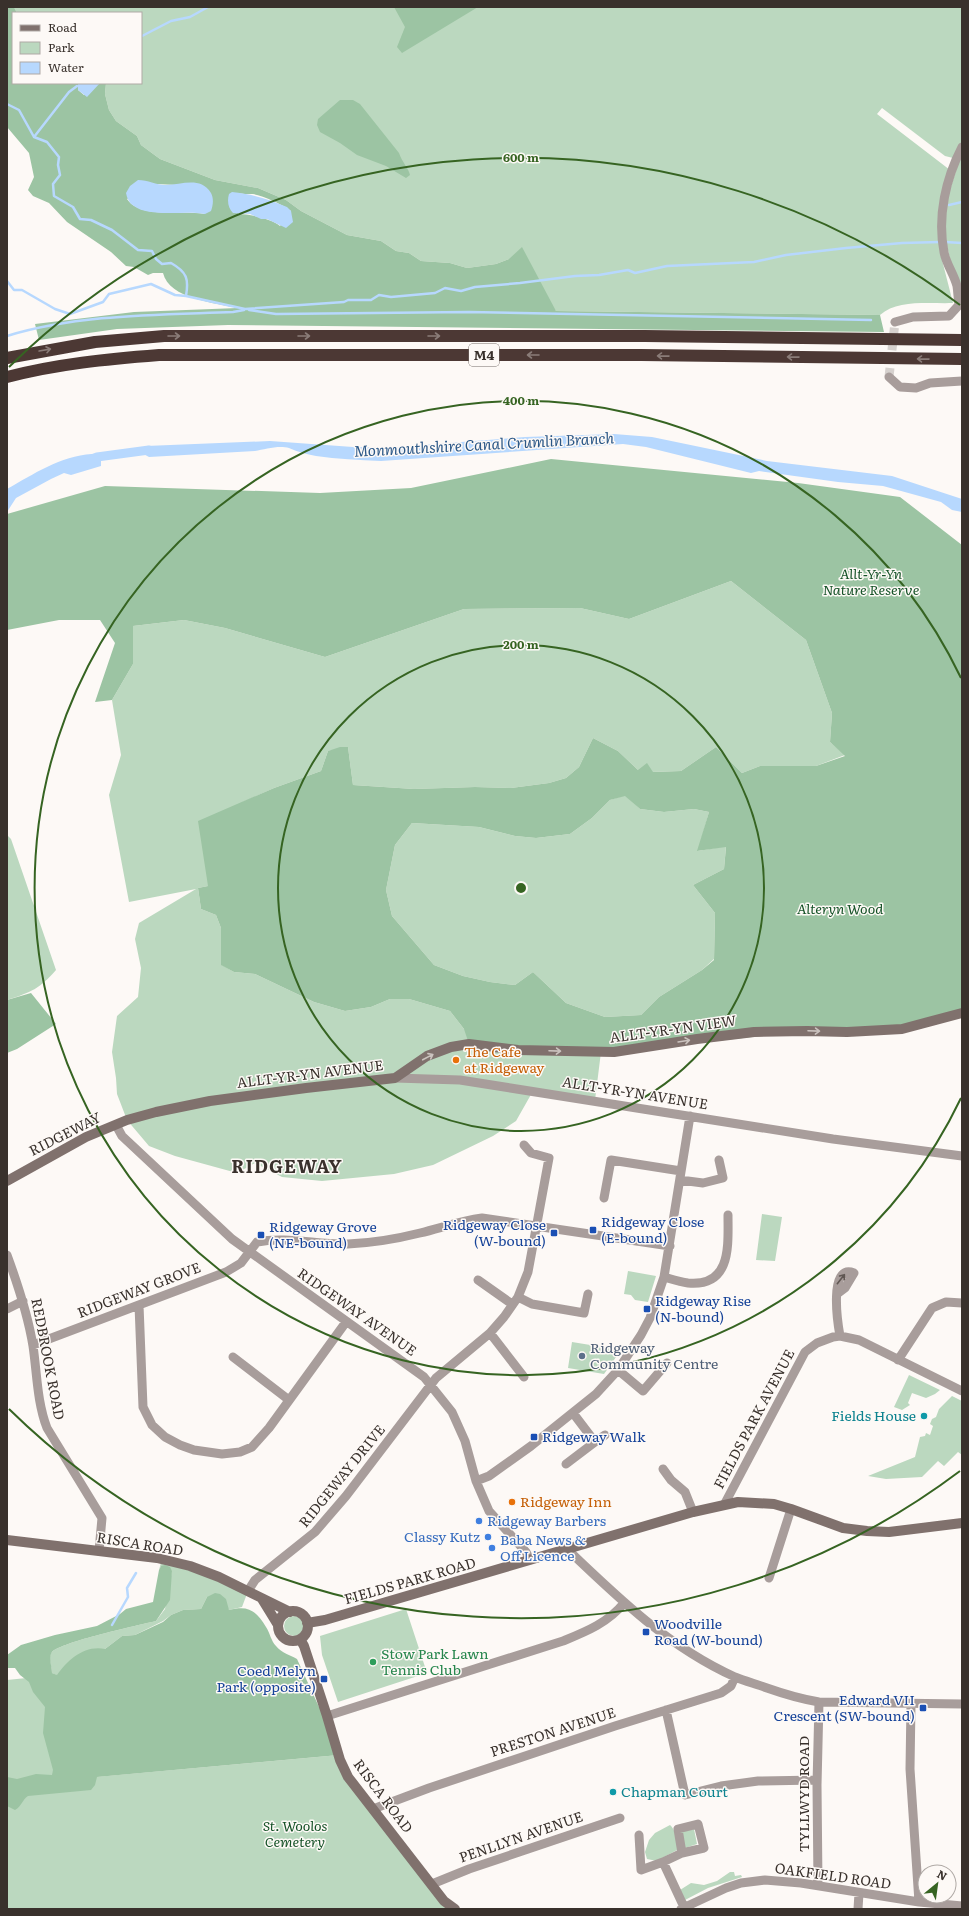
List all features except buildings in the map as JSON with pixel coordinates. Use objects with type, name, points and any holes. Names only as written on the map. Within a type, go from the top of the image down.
[{"type":"highway","name":"M4","points":[[7,358],[95,342],[164,336],[645,336],[962,340]]},
{"type":"highway","name":"M4","points":[[7,377],[44,368],[83,362],[159,355],[641,355],[962,359]]},
{"type":"main road","name":"ALLT-YR-YN VIEW","points":[[395,1078],[427,1056],[451,1047],[469,1044],[518,1050],[614,1052],[754,1032],[847,1032],[902,1029],[962,1013]]},
{"type":"main road","name":"ALLT-YR-YN AVENUE","points":[[116,1124],[156,1112],[210,1101],[298,1088],[395,1078]]},
{"type":"main road","name":"RIDGEWAY","points":[[7,1181],[50,1156],[116,1124]]},
{"type":"main road","name":"FIELDS PARK ROAD","points":[[307,1623],[325,1620],[568,1550],[693,1512],[738,1502],[774,1504],[844,1528],[867,1531],[889,1532],[962,1523]]},
{"type":"main road","name":"RISCA ROAD","points":[[7,1540],[162,1558],[190,1566],[248,1590],[262,1599],[290,1612]]},
{"type":"main road","name":"RISCA ROAD","points":[[262,1599],[278,1625]]},
{"type":"main road","points":[[290,1612],[301,1614],[307,1623],[307,1631],[300,1639],[293,1641],[284,1638],[278,1625],[282,1616],[290,1612]]},
{"type":"main road","name":"RISCA ROAD","points":[[300,1639],[304,1646],[343,1767],[348,1777],[444,1901],[455,1909]]},
{"type":"street","points":[[895,322],[913,317],[949,316],[959,305],[956,285],[949,269],[942,237],[943,200],[953,167],[962,147]]},
{"type":"street","points":[[889,376],[900,387],[916,388],[930,383],[962,381]]},
{"type":"street","name":"ALLT-YR-YN AVENUE","points":[[395,1078],[460,1080],[909,1150],[962,1156]]},
{"type":"street","points":[[476,1481],[489,1476],[596,1394],[618,1370],[632,1351],[650,1318],[664,1277],[690,1116]]},
{"type":"street","name":"RIDGEWAY AVENUE","points":[[116,1124],[122,1136],[221,1229],[249,1252],[424,1377],[432,1385],[452,1412],[466,1441],[476,1481],[489,1511],[526,1552],[530,1560]]},
{"type":"street","name":"RIDGEWAY DRIVE","points":[[248,1590],[255,1580],[315,1532],[346,1496],[436,1378],[490,1333],[515,1301],[528,1272],[549,1158],[531,1153],[524,1146]]},
{"type":"street","points":[[604,1198],[611,1160],[681,1176],[703,1183],[723,1178],[719,1160]]},
{"type":"street","points":[[664,1277],[687,1283],[699,1283],[712,1280],[722,1270],[726,1260],[728,1244],[728,1215]]},
{"type":"street","name":"RIDGEWAY GROVE","points":[[33,1345],[226,1272],[242,1263],[257,1242],[270,1239],[347,1244],[381,1241],[421,1233],[465,1220],[482,1218],[670,1246]]},
{"type":"street","name":"REDBROOK ROAD","points":[[7,1255],[23,1301],[33,1345],[42,1415],[48,1428],[102,1518],[99,1551]]},
{"type":"street","points":[[478,1280],[515,1301],[584,1313],[588,1294]]},
{"type":"street","points":[[837,1294],[836,1310],[840,1336]]},
{"type":"street","points":[[7,1309],[23,1301]]},
{"type":"street","points":[[898,1360],[932,1308],[946,1302],[962,1303]]},
{"type":"street","points":[[139,1305],[143,1407],[152,1425],[165,1437],[194,1450],[222,1454],[240,1452],[252,1447],[269,1428],[346,1322]]},
{"type":"street","points":[[490,1333],[524,1377]]},
{"type":"street","name":"FIELDS PARK AVENUE","points":[[724,1505],[805,1352],[817,1343],[840,1336],[859,1340],[962,1391]]},
{"type":"street","points":[[233,1357],[288,1400]]},
{"type":"street","points":[[618,1370],[643,1391],[667,1363]]},
{"type":"street","points":[[573,1413],[595,1442]]},
{"type":"street","points":[[566,1464],[605,1435]]},
{"type":"street","points":[[663,1469],[671,1480],[685,1492],[693,1512]]},
{"type":"street","points":[[769,1578],[791,1509]]},
{"type":"street","points":[[568,1550],[624,1603],[680,1646],[705,1662],[735,1677],[802,1700],[819,1702],[962,1704]]},
{"type":"street","points":[[327,1716],[563,1641],[598,1625],[616,1613],[624,1603]]},
{"type":"street","name":"PRESTON AVENUE","points":[[373,1809],[429,1788],[721,1693],[731,1686],[735,1677]]},
{"type":"street","name":"TYLLWYD ROAD","points":[[818,1885],[817,1780],[819,1702]]},
{"type":"street","points":[[911,1704],[910,1769],[917,1872]]},
{"type":"street","points":[[666,1710],[685,1795],[728,1785],[758,1781],[817,1780]]},
{"type":"street","name":"PENLLYN AVENUE","points":[[432,1884],[469,1869],[620,1818]]},
{"type":"street","points":[[639,1835],[641,1870],[682,1853]]},
{"type":"street","points":[[663,1862],[683,1908]]},
{"type":"street","name":"OAKFIELD ROAD","points":[[683,1908],[710,1894],[741,1883],[764,1880],[818,1885],[917,1902]]},
{"type":"street","points":[[858,1909],[859,1893]]},
{"type":"street","name":"OAKFIELD ROAD","points":[[940,1904],[962,1906]]},
{"type":"green space","points":[[7,7],[14,7],[16,12],[12,12],[12,84],[78,84],[78,90],[84,95],[99,84],[106,84],[105,94],[109,110],[116,121],[137,136],[141,145],[160,159],[215,180],[258,188],[286,200],[301,211],[347,235],[381,241],[396,251],[409,253],[421,261],[450,263],[467,268],[496,264],[509,259],[522,247],[556,311],[880,315],[884,332],[228,325],[117,329],[39,340],[35,324],[134,312],[238,308],[206,302],[184,294],[174,289],[167,282],[163,273],[153,273],[148,275],[134,267],[126,266],[111,252],[67,222],[49,203],[33,196],[28,190],[34,177],[29,153],[7,127]],"holes":[[[157,184],[176,185],[205,214],[152,211],[133,205],[127,199]],[[236,193],[262,196],[291,211],[280,226],[277,223],[260,217],[238,214]]]},
{"type":"green space","points":[[14,7],[962,7],[962,142],[953,158],[945,156],[882,108],[877,114],[950,170],[941,256],[953,303],[905,304],[887,310],[880,315],[556,311],[509,259],[496,264],[467,268],[450,263],[421,261],[409,253],[396,251],[381,241],[347,235],[301,211],[286,200],[258,188],[215,180],[160,159],[141,145],[137,136],[116,121],[109,110],[105,94],[106,84],[142,84],[142,12],[16,12]]},
{"type":"green space","points":[[394,7],[478,7],[402,53],[397,47],[405,27]]},
{"type":"green space","points":[[340,100],[353,100],[360,104],[399,153],[410,175],[406,178],[386,166],[357,155],[340,143],[320,132],[317,125],[318,119]]},
{"type":"green space","points":[[962,152],[962,285],[954,275],[946,242],[945,213],[947,199]]},
{"type":"green space","points":[[551,459],[798,483],[900,497],[962,545],[962,1013],[902,1029],[807,1031],[614,1052],[469,1044],[464,1029],[450,1011],[409,999],[390,999],[371,1007],[345,1011],[314,1002],[255,974],[234,972],[221,965],[221,928],[216,915],[201,909],[198,888],[208,886],[198,821],[274,788],[321,771],[328,751],[340,747],[348,747],[353,785],[414,789],[475,787],[511,788],[549,783],[566,778],[579,767],[593,738],[618,751],[638,770],[647,763],[653,772],[681,771],[716,747],[742,773],[760,766],[816,766],[845,756],[830,742],[832,713],[806,640],[731,581],[629,619],[580,608],[464,609],[325,657],[225,628],[184,620],[133,626],[133,664],[112,700],[95,702],[115,643],[100,620],[59,620],[7,630],[7,514],[105,486],[320,493],[411,488]],"holes":[[[625,796],[640,809],[664,812],[694,809],[709,812],[697,851],[726,847],[724,869],[693,885],[715,913],[714,960],[702,970],[659,997],[641,1015],[605,1017],[566,1003],[533,972],[515,985],[490,982],[463,976],[434,965],[392,916],[386,890],[395,845],[412,823],[479,827],[515,836],[536,838],[570,834],[592,818],[610,800]]]},
{"type":"green space","points":[[731,581],[806,640],[832,713],[830,742],[845,755],[816,766],[760,766],[742,773],[716,747],[681,771],[652,772],[638,770],[618,751],[593,738],[579,767],[566,778],[549,783],[511,788],[475,787],[414,789],[353,785],[348,747],[328,751],[321,771],[274,788],[243,802],[208,886],[198,888],[201,909],[216,915],[221,928],[222,965],[234,972],[255,974],[314,1002],[345,1011],[371,1007],[390,999],[409,999],[450,1011],[464,1029],[601,1052],[595,1100],[533,1091],[516,1121],[493,1136],[433,1165],[394,1174],[322,1181],[282,1177],[255,1163],[237,1173],[175,1156],[149,1146],[127,1120],[117,1094],[112,1052],[117,1016],[138,997],[141,968],[135,939],[139,923],[196,889],[129,902],[109,795],[121,755],[112,700],[133,664],[133,626],[184,620],[225,628],[325,657],[464,609],[580,608],[629,619]]},
{"type":"green space","points":[[625,795],[640,809],[664,812],[694,809],[709,812],[698,851],[726,846],[724,869],[693,885],[715,913],[714,959],[702,970],[659,997],[641,1015],[605,1017],[566,1003],[533,972],[515,985],[490,982],[463,976],[434,965],[392,916],[386,890],[395,845],[412,823],[479,827],[515,836],[536,838],[570,834],[592,818],[610,800]]},
{"type":"green space","points":[[7,835],[11,839],[56,970],[40,986],[23,995],[7,1000]]},
{"type":"green space","points":[[31,993],[56,1024],[17,1049],[7,1053],[7,1000]]},
{"type":"green space","points":[[762,1214],[782,1217],[775,1261],[756,1260]]},
{"type":"green space","points":[[628,1271],[656,1276],[648,1302],[635,1300],[631,1295],[624,1294]]},
{"type":"green space","points":[[572,1342],[621,1350],[604,1374],[568,1368]]},
{"type":"green space","points":[[909,1375],[940,1390],[926,1398],[912,1393],[908,1403],[910,1405],[902,1410],[894,1407]]},
{"type":"green space","points":[[952,1396],[962,1401],[962,1455],[958,1452],[944,1466],[938,1461],[922,1477],[886,1479],[868,1476],[915,1457],[920,1437],[925,1436],[926,1433],[930,1435],[933,1426],[930,1424],[932,1419],[936,1417],[939,1409]]},
{"type":"green space","name":"St. Woolos Cemetery","points":[[162,1559],[248,1591],[242,1607],[229,1610],[226,1606],[207,1597],[201,1609],[183,1610],[171,1615],[163,1621],[135,1635],[122,1636],[105,1649],[96,1777],[339,1755],[340,1760],[455,1909],[7,1909],[7,1680],[56,1675],[52,1673],[50,1657],[52,1652],[58,1648],[101,1634],[156,1621],[165,1609],[172,1571],[161,1566],[159,1570]]},
{"type":"green space","points":[[165,1565],[170,1567],[172,1571],[170,1600],[156,1621],[101,1634],[58,1648],[51,1654],[50,1659],[52,1673],[57,1675],[71,1659],[83,1652],[97,1648],[105,1649],[122,1636],[135,1635],[163,1622],[171,1615],[183,1610],[201,1609],[207,1597],[215,1593],[220,1594],[226,1599],[229,1610],[241,1608],[251,1610],[259,1616],[276,1646],[283,1652],[297,1659],[319,1707],[327,1716],[339,1755],[97,1777],[95,1785],[91,1790],[28,1796],[15,1810],[7,1806],[7,1777],[17,1779],[36,1774],[52,1775],[53,1770],[43,1733],[45,1707],[33,1692],[29,1682],[20,1675],[15,1668],[7,1668],[7,1655],[21,1645],[55,1635],[97,1626],[120,1614],[126,1609],[153,1602],[159,1570],[161,1566]]},
{"type":"green space","name":"Stow Park Lawn Tennis Club","points":[[406,1609],[427,1673],[338,1702],[322,1655],[320,1636]]},
{"type":"green space","points":[[294,1616],[301,1619],[304,1626],[301,1633],[294,1636],[287,1633],[284,1626],[287,1619]]},
{"type":"green space","points":[[670,1825],[676,1836],[677,1850],[657,1861],[647,1859],[645,1852],[649,1840],[655,1833]]},
{"type":"green space","points":[[694,1829],[697,1844],[685,1848],[680,1832]]},
{"type":"green space","points":[[730,1872],[734,1872],[735,1876],[741,1875],[742,1877],[708,1888],[685,1900],[680,1890],[691,1883],[704,1885],[717,1881]]},
{"type":"water","points":[[78,84],[99,84],[87,97],[78,90]]},
{"type":"water","points":[[138,180],[162,185],[196,183],[202,185],[207,188],[212,195],[213,202],[211,211],[205,214],[158,213],[141,210],[131,203],[126,193],[130,186]]},
{"type":"water","points":[[232,192],[260,197],[287,207],[291,211],[293,222],[286,228],[267,219],[261,219],[250,214],[233,213],[228,202],[229,194]]},
{"type":"water","points":[[614,434],[652,437],[767,461],[892,476],[962,499],[962,512],[952,510],[941,502],[883,486],[838,482],[759,471],[751,473],[646,447],[623,444],[381,461],[316,456],[281,447],[255,451],[149,457],[138,451],[146,446],[270,441],[353,447],[397,447],[525,437]]},
{"type":"water","points":[[92,454],[101,457],[101,466],[71,475],[64,473],[51,479],[16,498],[7,512],[7,489],[58,462],[80,455]]},
{"type":"waterway","points":[[142,36],[171,21],[190,17],[208,7]]},
{"type":"waterway","points":[[34,137],[69,92],[77,86]]},
{"type":"waterway","points":[[7,104],[19,110],[34,137],[47,142],[59,157],[58,165],[60,175],[53,184],[54,196],[73,207],[80,219],[91,220],[112,230],[138,250],[152,251],[156,259],[162,264],[171,263],[176,266],[186,276],[186,296],[245,309],[344,302],[348,300],[371,300],[379,295],[391,297],[435,293],[445,288],[461,291],[475,287],[575,276],[599,275],[628,270],[635,273],[667,266],[754,262],[786,255],[846,248],[902,243],[940,242]]},
{"type":"waterway","points":[[949,205],[962,202]]},
{"type":"waterway","points":[[945,242],[962,243]]},
{"type":"waterway","points":[[7,281],[14,290],[22,290],[55,309],[70,314],[103,302],[109,294],[151,284],[175,295],[186,296]]},
{"type":"waterway","points":[[7,336],[62,323],[119,317],[233,312],[244,310]]},
{"type":"waterway","points":[[249,310],[276,314],[469,312],[871,320]]},
{"type":"waterway","name":"Monmouthshire Canal Crumlin Branch","points":[[89,460],[97,457],[149,450]]},
{"type":"waterway","points":[[112,1625],[128,1597],[127,1588],[136,1573]]},
{"type":"tunnel","points":[[889,377],[895,322]]},
{"type":"place","name":"The Cafe at Ridgeway","points":[[456,1060]]},
{"type":"place","name":"Ridgeway Close (E-bound)","points":[[593,1230]]},
{"type":"place","name":"Ridgeway Close (W-bound)","points":[[554,1233]]},
{"type":"place","name":"Ridgeway Grove (NE-bound)","points":[[261,1235]]},
{"type":"place","name":"Ridgeway Rise (N-bound)","points":[[647,1309]]},
{"type":"place","name":"Ridgeway Community Centre","points":[[582,1356]]},
{"type":"place","name":"Fields House","points":[[924,1416]]},
{"type":"place","name":"Ridgeway Walk","points":[[534,1437]]},
{"type":"place","name":"Ridgeway Inn","points":[[512,1502]]},
{"type":"place","name":"Ridgeway Barbers","points":[[479,1521]]},
{"type":"place","name":"Classy Kutz","points":[[488,1537]]},
{"type":"place","name":"Baba News & Off Licence","points":[[492,1548]]},
{"type":"place","name":"Woodville Road (W-bound)","points":[[646,1632]]},
{"type":"place","name":"Stow Park Lawn Tennis Club","points":[[373,1662]]},
{"type":"place","name":"Coed Melyn Park (opposite)","points":[[324,1679]]},
{"type":"place","name":"Edward VII Crescent (SW-bound)","points":[[923,1708]]},
{"type":"place","name":"Chapman Court","points":[[613,1792]]},
{"type":"district","name":"RIDGEWAY","points":[[287,1167]]},
{"type":"park label","name":"Allt-Yr-Yn Nature Reserve","points":[[871,582]]},
{"type":"park label","name":"Alteryn Wood","points":[[840,909]]}]
